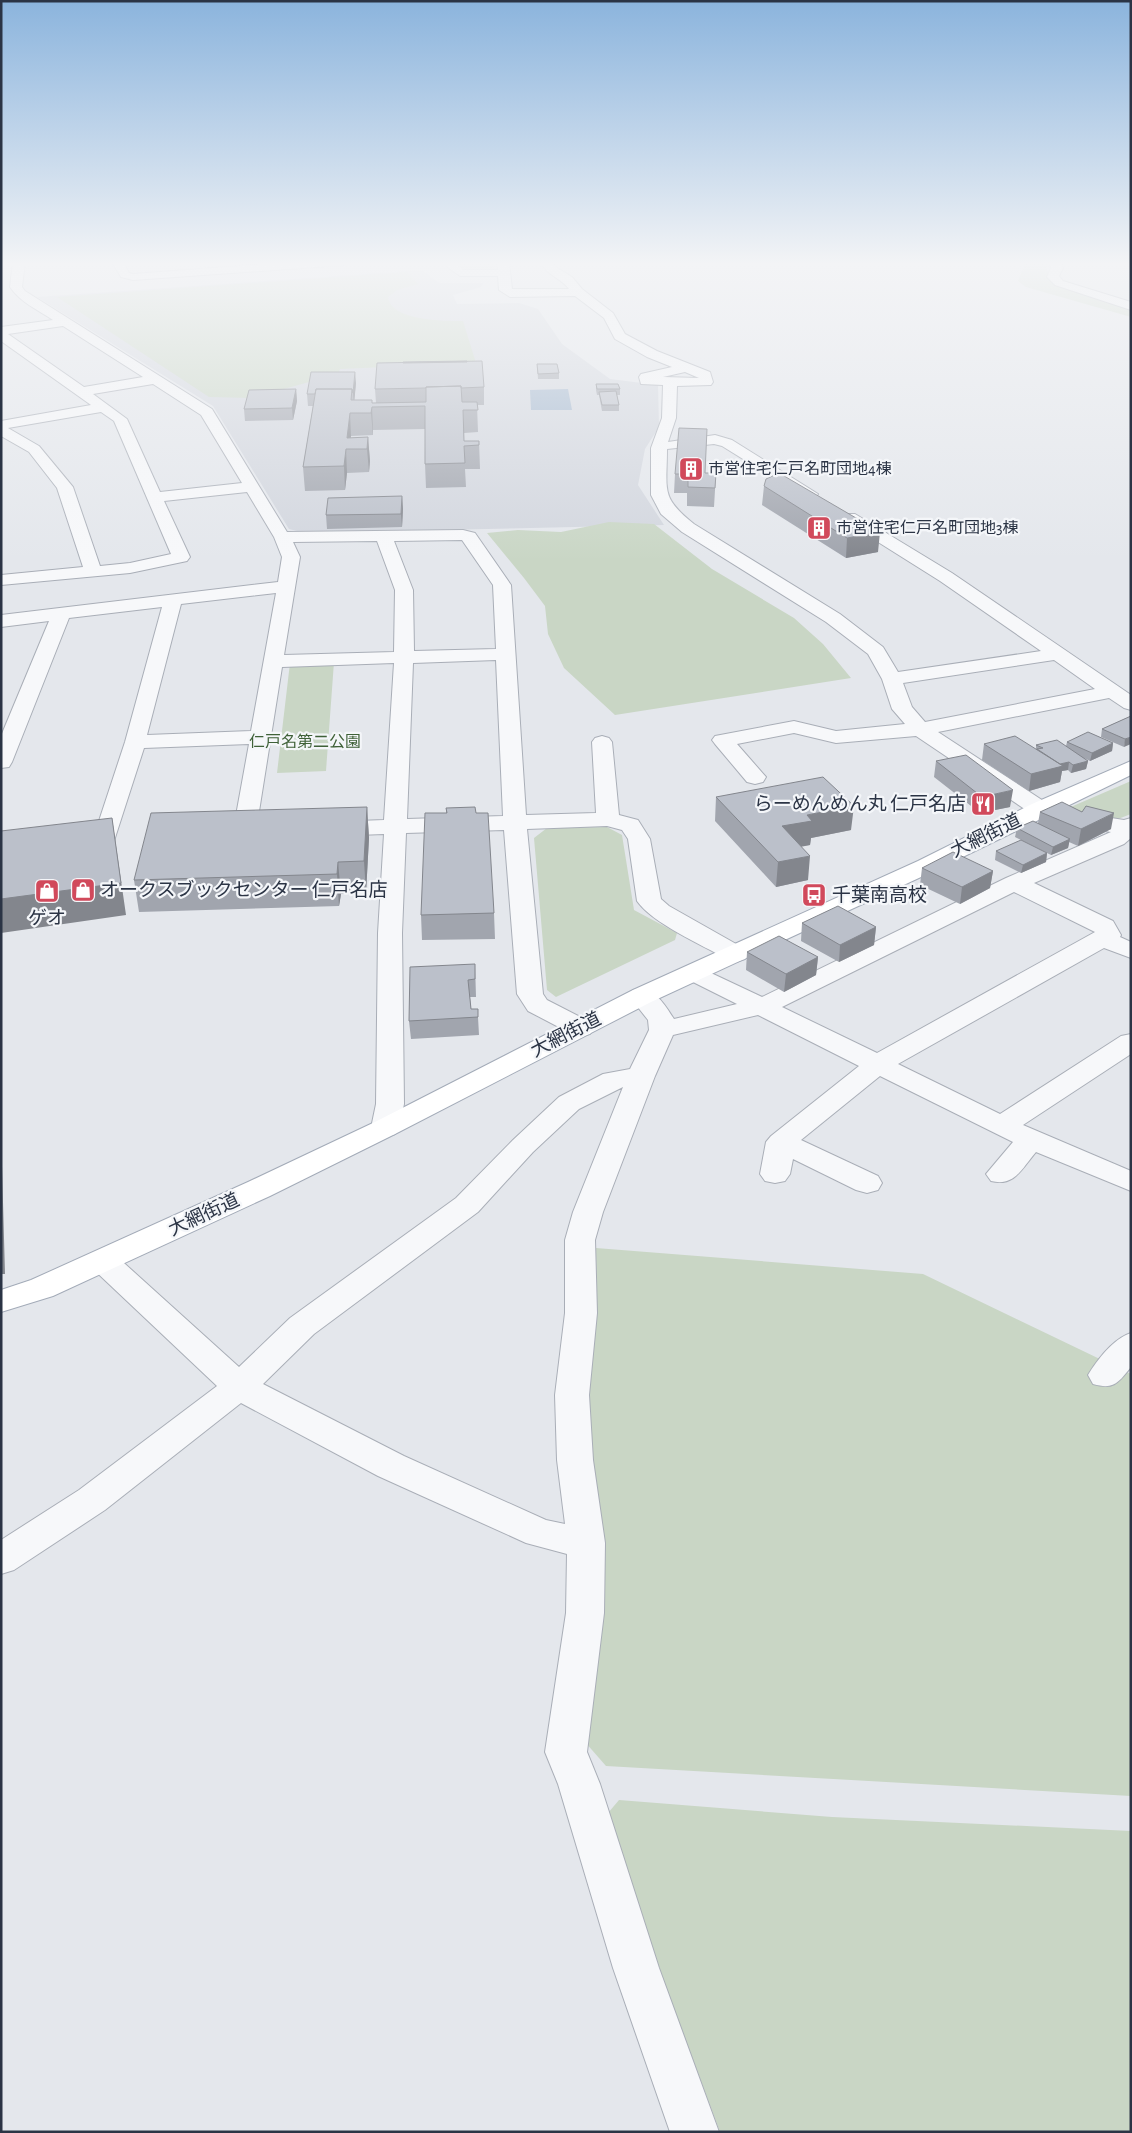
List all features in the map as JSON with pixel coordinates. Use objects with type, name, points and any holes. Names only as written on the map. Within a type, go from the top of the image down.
[{"type":"main road","name":"大網街道","points":[[1,1301],[42,1288],[259,1189],[385,1128],[642,996],[926,866],[1040,809],[1131,767]]},
{"type":"street","points":[[1,580],[130,568],[181,557],[120,419],[84,391],[40,362]]},
{"type":"street","points":[[128,362],[207,412],[282,536],[291,557],[244,832],[282,830]]},
{"type":"street","points":[[670,362],[705,375],[706,382],[646,381],[646,377],[685,368]]},
{"type":"street","points":[[84,391],[156,379]]},
{"type":"street","points":[[670,382],[670,418],[659,448],[659,495],[668,512],[696,533],[833,618],[876,652],[892,679],[902,709],[920,729],[1040,809],[1069,818],[1130,826]]},
{"type":"street","points":[[1,425],[104,407]]},
{"type":"street","points":[[1,430],[34,449],[65,488],[93,572]]},
{"type":"street","points":[[659,448],[715,439],[726,443],[946,577],[1131,704]]},
{"type":"street","points":[[155,497],[253,487]]},
{"type":"street","points":[[282,536],[454,534],[469,538],[502,585],[515,821],[530,994],[537,1005],[582,1028]]},
{"type":"street","points":[[383,535],[404,590],[404,656],[390,933],[390,1104],[385,1128]]},
{"type":"street","points":[[1,621],[286,586]]},
{"type":"street","points":[[68,841],[106,836],[135,742],[174,601]]},
{"type":"street","points":[[1,762],[60,615]]},
{"type":"street","points":[[272,661],[506,654]]},
{"type":"street","points":[[892,679],[1056,654]]},
{"type":"street","points":[[755,777],[722,740],[794,727],[836,737],[920,729],[1114,691]]},
{"type":"street","points":[[135,742],[259,737]]},
{"type":"street","points":[[602,742],[608,819]]},
{"type":"street","points":[[310,829],[608,819],[630,825],[640,839],[649,901],[660,911],[736,954]]},
{"type":"street","points":[[662,1030],[763,1006],[1014,883],[1116,839],[1130,826]]},
{"type":"street","points":[[775,1174],[781,1142],[878,1064],[1104,938],[1108,934],[1104,926],[1014,883]]},
{"type":"street","points":[[1104,938],[1131,951]]},
{"type":"street","points":[[694,973],[1030,1140],[1131,1182]]},
{"type":"street","points":[[642,996],[661,1019],[662,1030],[641,1076],[588,1212],[580,1240],[581,1313],[572,1395],[575,1460],[586,1543],[585,1613],[566,1752],[579,1784],[636,1968],[695,2132]]},
{"type":"street","points":[[1001,1126],[1131,1042]]},
{"type":"street","points":[[1,1559],[92,1500],[239,1387],[302,1326],[467,1205],[523,1146],[568,1103],[613,1080],[641,1076]]},
{"type":"street","points":[[1001,1174],[1030,1140]]},
{"type":"street","points":[[781,1142],[867,1183]]},
{"type":"street","points":[[103,1261],[239,1387],[391,1466],[539,1533],[586,1543]]},
{"type":"street","points":[[1104,1375],[1131,1345]]},
{"type":"shaded area","points":[[141,362],[586,362],[610,379],[658,385],[659,427],[645,449],[638,485],[664,525],[305,533],[289,529],[213,406]]},
{"type":"green space","points":[[155,362],[476,363],[340,369],[338,374],[251,398],[209,397]]},
{"type":"green space","points":[[609,522],[654,524],[712,569],[794,618],[823,644],[851,678],[615,715],[564,668],[548,634],[545,606],[487,533],[518,530],[561,532]]},
{"type":"green space","name":"仁戸名第二公園","points":[[334,662],[326,771],[277,773],[290,663]]},
{"type":"green space","points":[[1131,781],[1131,814],[1110,822],[1066,809]]},
{"type":"green space","points":[[607,827],[622,835],[634,910],[677,933],[675,940],[556,997],[547,990],[534,838],[547,828]]},
{"type":"green space","points":[[596,1248],[923,1274],[1131,1374],[1131,1796],[606,1766],[585,1742],[604,1555],[596,1478],[586,1424],[588,1351],[597,1306]]},
{"type":"green space","points":[[619,1800],[832,1817],[1131,1831],[1131,2132],[720,2132],[603,1819]]},
{"type":"water","points":[[568,389],[572,410],[531,410],[530,390]]},
{"type":"building","points":[[432,362],[467,362],[403,363]]},
{"type":"building","points":[[482,362],[484,387],[375,389],[377,363]]},
{"type":"building","points":[[537,364],[557,364],[559,373],[538,374]]},
{"type":"building","points":[[311,372],[355,372],[353,393],[352,389],[316,389],[315,394],[307,394]]},
{"type":"building","points":[[596,384],[618,384],[620,389],[597,389]]},
{"type":"building","points":[[461,386],[462,402],[477,402],[478,410],[463,410],[464,441],[479,441],[479,445],[464,446],[465,463],[425,464],[425,406],[372,407],[371,413],[350,413],[347,438],[368,437],[367,449],[346,449],[344,466],[303,467],[316,389],[352,389],[351,400],[372,400],[372,403],[426,402],[426,387]]},
{"type":"building","points":[[296,389],[292,408],[244,409],[249,390]]},
{"type":"building","points":[[616,391],[619,405],[602,405],[599,392]]},
{"type":"building","points":[[679,428],[707,429],[705,473],[716,473],[715,488],[688,487],[688,474],[675,474]]},
{"type":"building","points":[[779,473],[880,532],[847,538],[764,486],[766,479]]},
{"type":"building","points":[[402,496],[401,514],[326,515],[328,498]]},
{"type":"building","points":[[1131,716],[1131,737],[1125,739],[1102,729]]},
{"type":"building","points":[[1088,732],[1113,743],[1092,753],[1067,742]]},
{"type":"building","points":[[1015,736],[1063,766],[1031,774],[984,744]]},
{"type":"building","points":[[1057,740],[1088,761],[1073,765],[1069,762],[1060,764],[1037,749],[1043,748],[1036,745]]},
{"type":"building","points":[[966,755],[1013,790],[982,797],[936,761]]},
{"type":"building","points":[[823,777],[854,806],[807,815],[812,821],[782,826],[810,856],[778,862],[716,797]]},
{"type":"building","points":[[1062,802],[1082,812],[1086,806],[1114,813],[1081,829],[1040,812]]},
{"type":"building","points":[[367,807],[364,861],[338,862],[337,874],[134,880],[151,813]]},
{"type":"building","points":[[475,807],[476,813],[488,813],[494,913],[421,915],[425,813],[447,813],[446,808]]},
{"type":"building","points":[[112,818],[121,883],[1,899],[1,831]]},
{"type":"building","points":[[1033,821],[1070,839],[1053,847],[1017,828]]},
{"type":"building","points":[[1021,840],[1047,853],[1023,865],[996,851]]},
{"type":"building","points":[[953,852],[993,871],[962,887],[922,868]]},
{"type":"building","points":[[838,906],[876,927],[840,945],[802,923]]},
{"type":"building","points":[[779,936],[818,957],[786,974],[747,952]]},
{"type":"building","points":[[475,964],[475,979],[468,980],[471,1009],[478,1009],[478,1017],[409,1021],[410,967]]},
{"type":"place","name":"市営住宅仁戸名町団地4棟","points":[[691,469]]},
{"type":"place","name":"市営住宅仁戸名町団地3棟","points":[[819,528]]},
{"type":"place","name":"らーめんめん丸 仁戸名店","points":[[983,804]]},
{"type":"place","name":"オークスブックセンター 仁戸名店","points":[[83,890]]},
{"type":"place","name":"ゲオ","points":[[47,891]]},
{"type":"place","name":"千葉南高校","points":[[814,895]]}]
